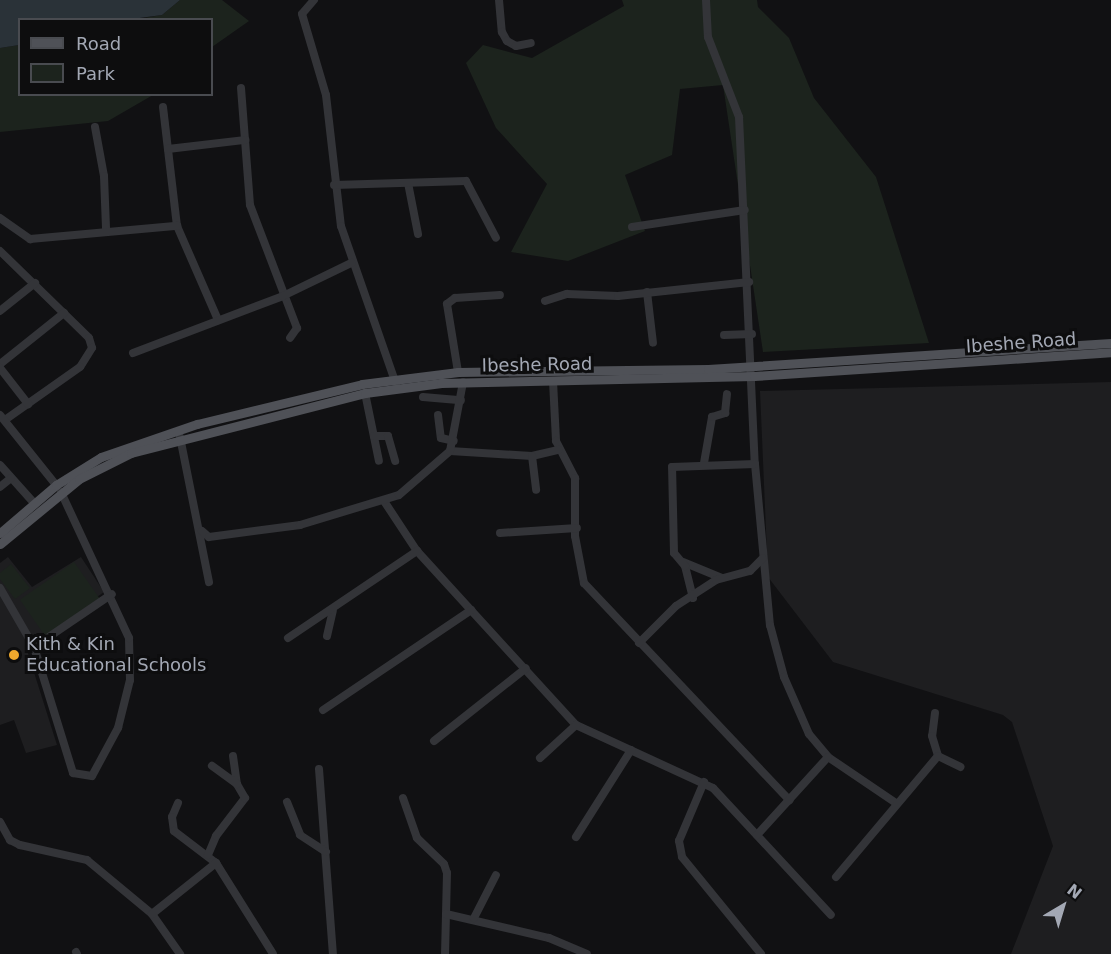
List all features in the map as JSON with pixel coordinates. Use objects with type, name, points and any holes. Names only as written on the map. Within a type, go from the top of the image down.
[{"type":"main road","name":"Ibeshe Road","points":[[0,544],[58,489],[101,457],[145,440],[299,397],[458,372],[754,371],[1111,343]]},
{"type":"main road","name":"Ibeshe Road","points":[[0,532],[34,503],[106,464],[180,437],[365,393],[396,383],[553,381],[1111,352]]},
{"type":"street","points":[[314,0],[302,14],[326,95],[334,185],[351,262],[396,383]]},
{"type":"street","points":[[499,0],[502,32],[507,40],[516,46],[531,43]]},
{"type":"street","points":[[706,0],[708,37],[739,117],[754,371],[755,464],[770,625],[784,677],[809,734],[828,757],[896,803]]},
{"type":"street","points":[[241,88],[250,205],[297,328],[290,338]]},
{"type":"street","points":[[163,107],[177,226],[218,320]]},
{"type":"street","points":[[95,127],[104,176],[106,230]]},
{"type":"street","points":[[168,149],[245,140]]},
{"type":"street","points":[[334,185],[466,181],[496,238]]},
{"type":"street","points":[[408,183],[418,234]]},
{"type":"street","points":[[633,227],[745,210]]},
{"type":"street","points":[[0,218],[30,239],[106,230],[177,226]]},
{"type":"street","points":[[0,588],[34,647],[73,773],[93,776],[118,728],[130,680],[129,638],[112,594],[58,489],[2,418],[28,404],[89,359],[89,338],[1,252]]},
{"type":"street","points":[[133,353],[283,296],[351,262]]},
{"type":"street","points":[[545,301],[567,294],[647,292],[749,282]]},
{"type":"street","points":[[0,311],[35,283]]},
{"type":"street","points":[[647,292],[653,343]]},
{"type":"street","points":[[458,372],[447,304],[455,298],[500,295]]},
{"type":"street","points":[[28,404],[0,366],[64,313]]},
{"type":"street","points":[[724,335],[752,334]]},
{"type":"street","points":[[553,381],[558,450],[575,477],[578,566],[584,583],[639,644],[789,800]]},
{"type":"street","points":[[202,531],[209,537],[268,530],[384,501],[418,482],[450,451],[454,441],[463,382]]},
{"type":"street","points":[[365,393],[379,461]]},
{"type":"street","points":[[704,463],[712,417],[725,413],[727,394]]},
{"type":"street","points":[[423,397],[461,400]]},
{"type":"street","points":[[438,416],[441,438],[454,441]]},
{"type":"street","points":[[374,436],[388,436],[395,460]]},
{"type":"street","points":[[180,437],[202,531],[209,582]]},
{"type":"street","points":[[450,451],[532,456],[558,450]]},
{"type":"street","points":[[532,456],[536,490]]},
{"type":"street","points":[[693,598],[680,560],[674,553],[670,471],[676,464],[755,464]]},
{"type":"street","points":[[0,465],[34,503]]},
{"type":"street","points":[[0,487],[11,478]]},
{"type":"street","points":[[384,501],[417,551],[576,725],[705,782],[831,915]]},
{"type":"street","points":[[500,533],[577,528]]},
{"type":"street","points":[[288,638],[334,610],[364,584],[417,551]]},
{"type":"street","points":[[639,644],[676,606],[693,598],[723,578],[750,571],[763,558]]},
{"type":"street","points":[[680,560],[723,578]]},
{"type":"street","points":[[34,647],[112,594]]},
{"type":"street","points":[[327,636],[334,610]]},
{"type":"street","points":[[323,710],[471,610]]},
{"type":"street","points":[[434,741],[526,668]]},
{"type":"street","points":[[934,713],[932,735],[938,756],[961,767]]},
{"type":"street","points":[[540,758],[576,725]]},
{"type":"street","points":[[576,837],[631,750]]},
{"type":"street","points":[[208,855],[216,836],[244,803],[237,784],[233,756]]},
{"type":"street","points":[[836,877],[896,803],[938,756]]},
{"type":"street","points":[[757,835],[828,757]]},
{"type":"street","points":[[212,766],[237,784]]},
{"type":"street","points":[[320,769],[333,954]]},
{"type":"street","points":[[705,782],[679,841],[682,857],[761,954]]},
{"type":"street","points":[[403,798],[417,838],[444,864],[445,954]]},
{"type":"street","points":[[287,802],[300,835],[326,852]]},
{"type":"street","points":[[178,803],[172,817],[174,831],[216,863],[273,954]]},
{"type":"street","points":[[0,822],[10,840],[20,845],[87,860],[152,914],[180,954]]},
{"type":"street","points":[[152,914],[216,863]]},
{"type":"street","points":[[474,918],[496,875]]},
{"type":"street","points":[[446,914],[474,918],[549,938],[587,954]]},
{"type":"shaded area","points":[[0,0],[180,0],[162,15],[140,18],[18,18],[18,45],[0,48]]},
{"type":"shaded area","points":[[1111,382],[1111,954],[1011,954],[1053,846],[1012,722],[1003,715],[833,662],[768,577],[760,391]]},
{"type":"shaded area","name":"Kith & Kin Educational Schools","points":[[8,557],[32,587],[81,557],[104,592],[26,647],[57,745],[26,753],[14,720],[0,725],[0,563]]},
{"type":"green space","points":[[180,0],[222,0],[249,21],[213,46],[213,18],[144,18],[162,15]]},
{"type":"green space","points":[[622,0],[757,0],[758,7],[789,38],[814,98],[876,177],[929,343],[763,352],[723,85],[680,89],[672,155],[625,175],[645,231],[568,261],[511,252],[547,184],[496,128],[466,63],[483,45],[532,58],[624,6]]},
{"type":"green space","points":[[18,45],[18,96],[151,96],[108,121],[0,132],[0,48]]},
{"type":"green space","points":[[74,562],[99,598],[45,636],[20,600]]},
{"type":"green space","points":[[11,564],[30,588],[15,599],[0,579],[0,573]]},
{"type":"place","name":"Kith & Kin Educational Schools","points":[[14,655]]}]
